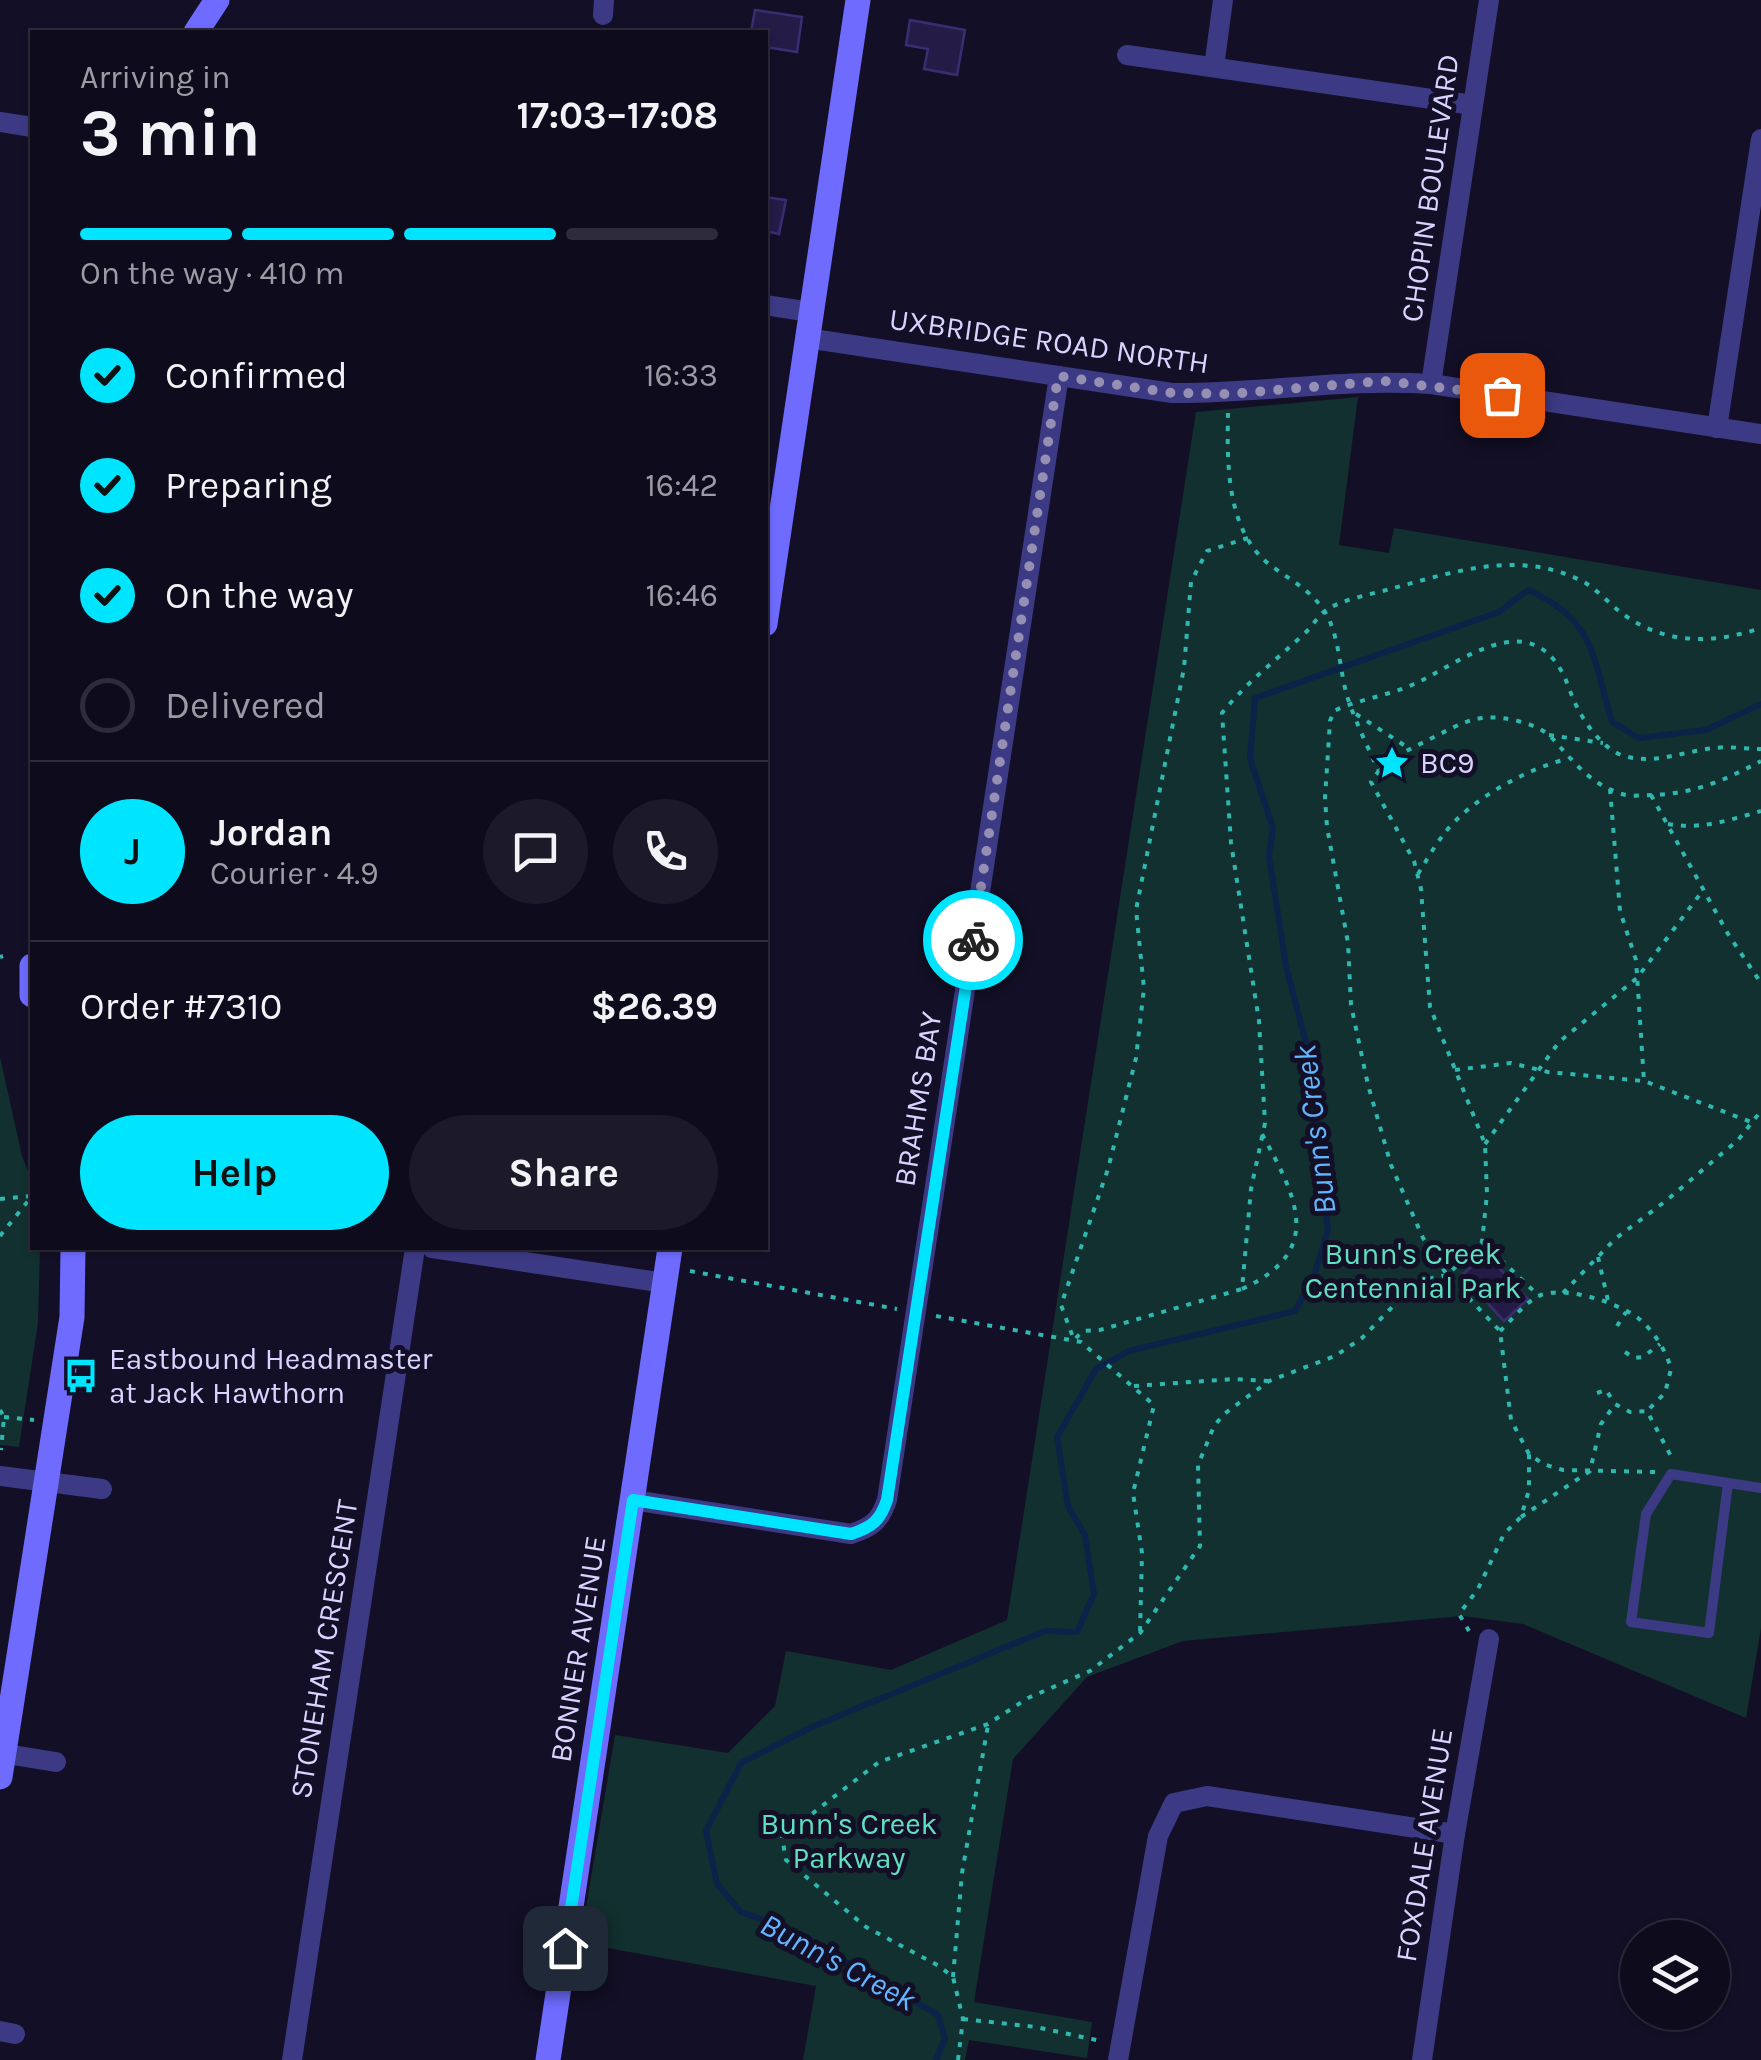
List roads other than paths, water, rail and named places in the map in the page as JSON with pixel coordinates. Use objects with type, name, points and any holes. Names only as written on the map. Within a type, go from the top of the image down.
[{"type":"street","points":[[197,30],[217,0]]},
{"type":"street","points":[[768,603],[858,0]]},
{"type":"street","points":[[1214,68],[1224,0]]},
{"type":"street","name":"CHOPIN BOULEVARD","points":[[1431,384],[1488,0]]},
{"type":"street","points":[[1127,55],[1473,105]]},
{"type":"street","points":[[0,122],[30,127]]},
{"type":"street","points":[[1716,428],[1761,138]]},
{"type":"street","name":"UXBRIDGE ROAD NORTH","points":[[768,306],[808,325],[1058,376],[1172,393],[1229,394],[1367,381],[1431,384],[1761,434]]},
{"type":"street","name":"BRAHMS BAY","points":[[633,1500],[851,1534],[870,1528],[881,1517],[887,1500],[1058,376]]},
{"type":"street","points":[[56,1762],[3,1766],[72,1318],[73,1250]]},
{"type":"street","name":"STONEHAM CRESCENT","points":[[292,2060],[415,1250]]},
{"type":"street","points":[[458,1250],[667,1266]]},
{"type":"street","name":"BONNER AVENUE","points":[[548,2060],[667,1266]]},
{"type":"street","points":[[0,1476],[102,1489]]},
{"type":"street","name":"FOXDALE AVENUE","points":[[1422,2060],[1488,1640]]},
{"type":"street","points":[[1119,2052],[1158,1836],[1174,1803],[1207,1796],[1455,1834]]},
{"type":"lane","points":[[1728,1483],[1709,1633],[1631,1622],[1646,1514],[1671,1474],[1761,1488]]},
{"type":"waterway","name":"Bunn's Creek","points":[[936,2060],[945,2039],[938,2015],[791,1930],[741,1912],[717,1884],[706,1831],[741,1763],[814,1726],[1045,1631],[1077,1632],[1094,1594],[1085,1535],[1068,1506],[1057,1437],[1096,1369],[1129,1351],[1295,1311],[1314,1276],[1328,1230],[1307,1047],[1286,966],[1269,856],[1273,828],[1250,759],[1255,698],[1499,612],[1528,590],[1550,601],[1579,628],[1595,660],[1612,722],[1639,738],[1706,730],[1761,704]]},
{"type":"place","name":"BC9","points":[[1392,763]]},
{"type":"place","name":"Eastbound Headmaster at Jack Hawthorn","points":[[81,1376]]},
{"type":"park label","name":"Bunn's Creek Centennial Park","points":[[1413,1271]]},
{"type":"park label","name":"Bunn's Creek Parkway","points":[[849,1841]]}]
